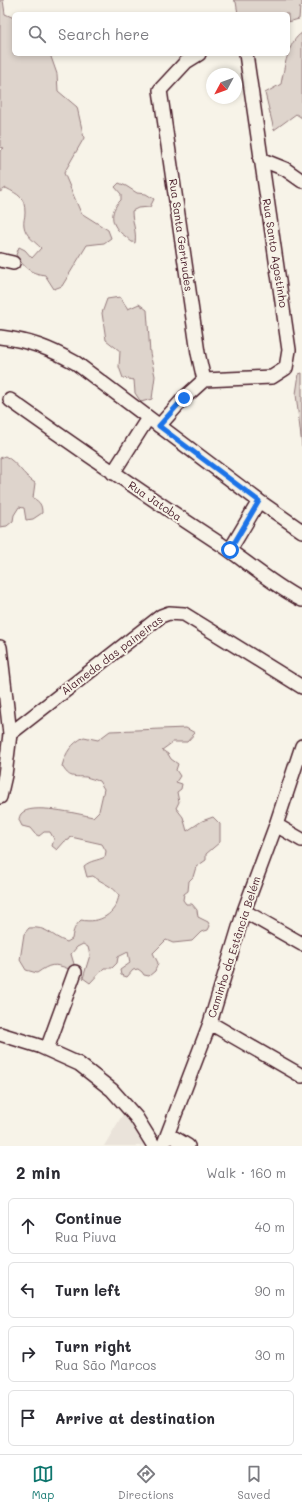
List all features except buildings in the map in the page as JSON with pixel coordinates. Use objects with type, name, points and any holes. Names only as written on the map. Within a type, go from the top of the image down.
[{"type":"street","name":"Rua Santa Gertrudes","points":[[196,56],[186,62],[160,90],[198,353],[204,380]]},
{"type":"street","name":"Rua Santo Agostinho","points":[[204,380],[272,377],[286,368],[289,350],[260,159],[246,56]]},
{"type":"street","points":[[260,159],[285,169],[302,181]]},
{"type":"street","points":[[0,337],[25,341],[43,346],[70,360],[259,501],[302,531]]},
{"type":"street","points":[[159,426],[184,398],[204,380]]},
{"type":"street","name":"Rua Jatoba","points":[[10,400],[113,473],[230,550],[302,600]]},
{"type":"street","points":[[113,473],[148,418]]},
{"type":"street","points":[[230,550],[259,501]]},
{"type":"street","name":"Alameda das paineiras","points":[[10,734],[133,637],[161,616],[169,613],[184,614],[302,687]]},
{"type":"street","points":[[0,646],[10,734],[5,775],[0,797]]},
{"type":"street","name":"Caminho da Estância Belém","points":[[165,1140],[210,1023],[244,911],[276,825],[302,746]]},
{"type":"street","points":[[276,825],[302,840]]},
{"type":"street","points":[[244,911],[302,944]]},
{"type":"street","points":[[47,1049],[75,972]]},
{"type":"street","points":[[210,1023],[302,1076]]},
{"type":"street","points":[[0,1034],[47,1049],[79,1064],[112,1090],[136,1117],[154,1146]]},
{"type":"street","points":[[165,1140],[188,1146]]},
{"type":"shaded area","points":[[0,0],[3,0],[5,14],[12,17],[12,56],[51,56],[57,74],[58,91],[77,107],[84,138],[64,173],[81,213],[108,230],[111,238],[104,243],[87,245],[62,286],[54,289],[45,275],[35,273],[28,269],[16,255],[19,247],[25,250],[32,258],[41,248],[26,232],[24,223],[25,208],[20,197],[6,188],[0,192],[0,151],[4,148],[0,147]]},
{"type":"shaded area","points":[[233,0],[302,0],[302,5],[300,7],[299,19],[290,21],[290,12],[238,12],[236,2]]},
{"type":"shaded area","points":[[302,33],[302,118],[296,114],[274,130],[265,93],[281,84],[285,63],[288,56],[290,56],[290,49],[297,37]]},
{"type":"shaded area","points":[[119,183],[137,193],[146,194],[154,199],[150,207],[138,208],[132,211],[135,243],[120,232],[114,224],[114,209],[121,200],[121,194],[115,187]]},
{"type":"shaded area","points":[[120,297],[128,309],[139,304],[147,310],[150,353],[155,376],[152,399],[141,402],[135,393],[134,380],[123,378],[119,367],[120,351],[106,340],[102,313],[107,299]]},
{"type":"shaded area","points":[[302,373],[302,446],[296,394],[299,374]]},
{"type":"shaded area","points":[[5,456],[35,483],[33,498],[40,504],[42,513],[33,519],[26,520],[24,508],[19,507],[14,515],[13,521],[7,526],[0,527],[0,458]]},
{"type":"shaded area","points":[[186,728],[195,733],[187,742],[173,742],[162,750],[178,764],[176,770],[180,776],[176,782],[182,784],[181,789],[177,792],[179,802],[176,808],[183,817],[187,831],[202,821],[213,817],[220,824],[220,842],[206,854],[206,860],[196,867],[193,877],[189,881],[188,891],[184,894],[183,900],[186,904],[192,904],[197,910],[198,917],[208,922],[210,926],[208,930],[201,932],[192,941],[173,943],[166,940],[153,953],[158,963],[155,971],[149,976],[144,975],[138,969],[133,970],[127,977],[121,975],[120,970],[130,963],[128,952],[118,957],[117,963],[112,968],[104,968],[90,983],[83,978],[90,955],[88,947],[83,944],[77,947],[71,954],[74,964],[69,969],[52,965],[37,973],[26,970],[20,960],[24,934],[29,928],[41,928],[67,942],[72,939],[75,928],[81,920],[88,921],[101,919],[111,912],[119,895],[111,887],[93,876],[87,877],[84,866],[105,857],[106,851],[102,844],[71,837],[57,850],[52,846],[54,839],[50,832],[44,832],[39,836],[30,828],[22,826],[19,817],[26,811],[34,809],[55,810],[93,817],[99,811],[104,789],[99,781],[86,777],[72,776],[67,773],[62,766],[70,749],[84,737],[98,740],[110,731]]},
{"type":"shaded area","points":[[123,1114],[134,1124],[144,1146],[104,1146]]},
{"type":"route","points":[[184,398],[159,426],[259,501],[230,550]]}]
